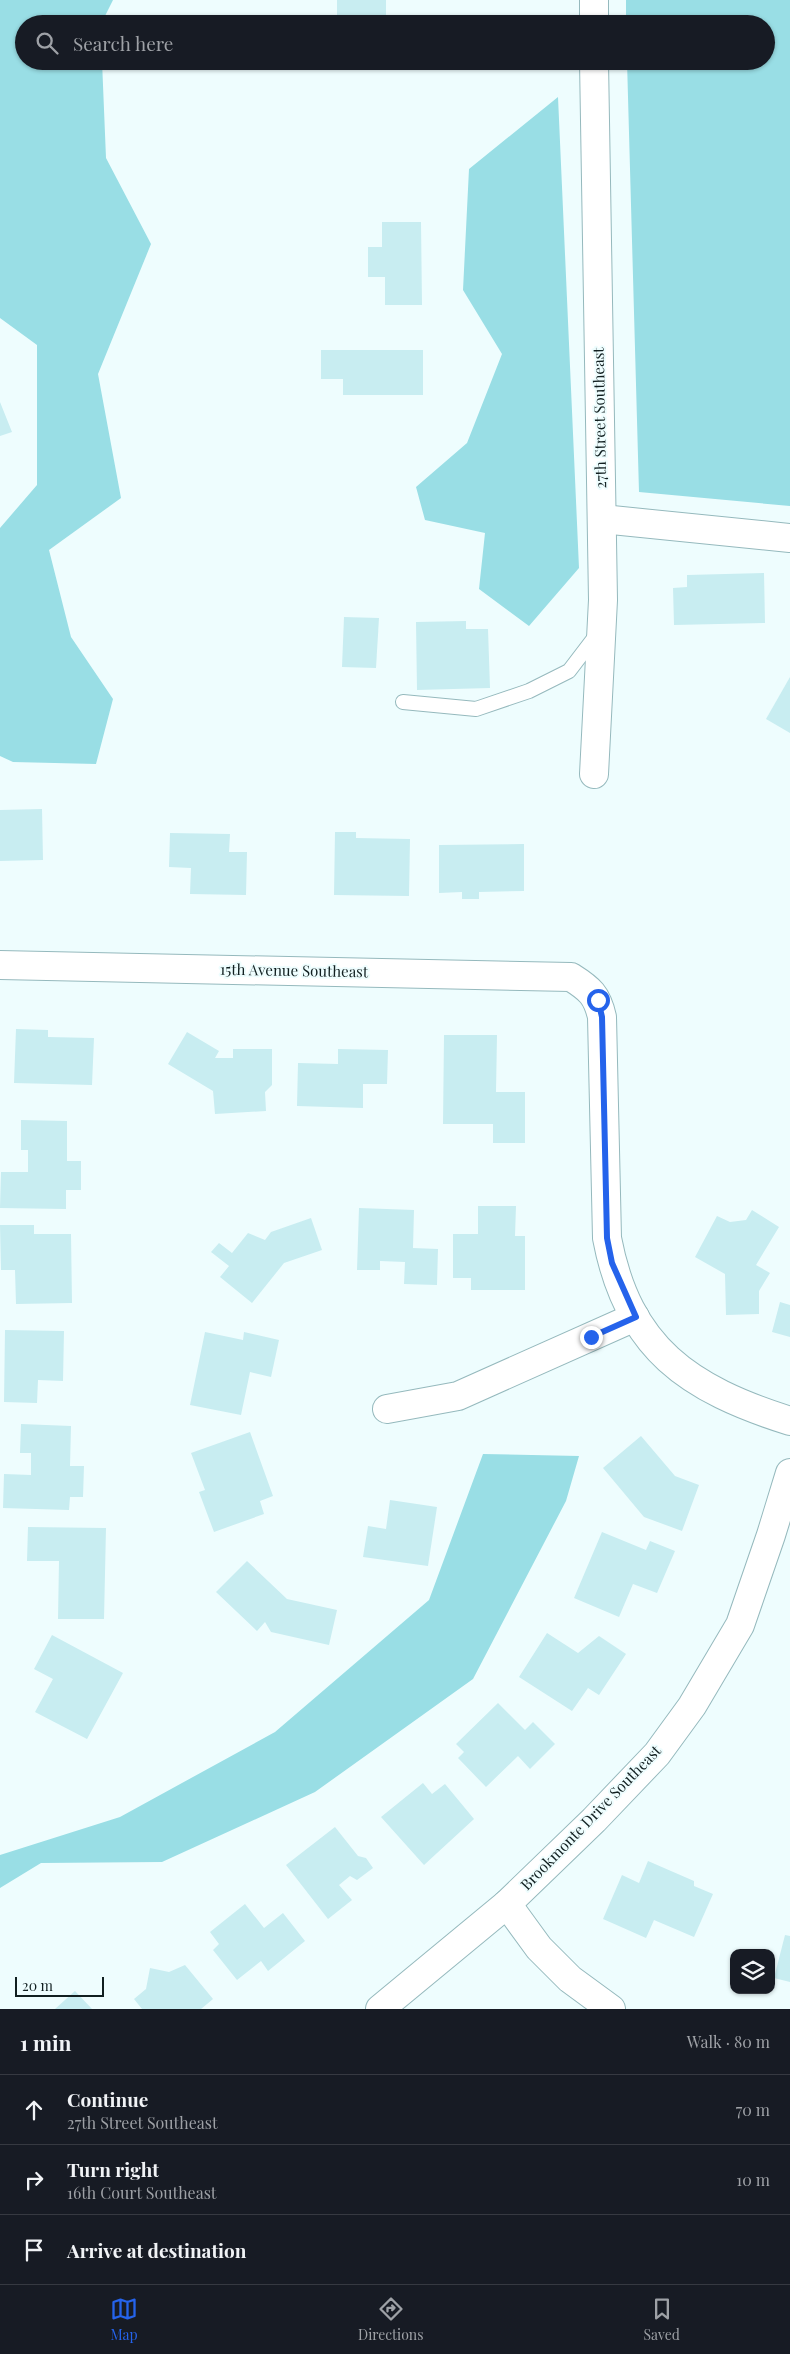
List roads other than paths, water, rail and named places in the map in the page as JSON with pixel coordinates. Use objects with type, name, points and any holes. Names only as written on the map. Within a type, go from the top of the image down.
[{"type":"street","points":[[594,0],[594,15]]},
{"type":"street","name":"27th Street Southeast","points":[[594,70],[602,519],[602,628],[594,774]]},
{"type":"street","points":[[602,519],[790,538]]},
{"type":"street","name":"15th Avenue Southeast","points":[[0,965],[550,975],[571,977],[586,987],[598,1000],[602,1017],[607,1238],[612,1263],[636,1317]]},
{"type":"street","points":[[386,1409],[458,1396],[636,1317],[647,1337],[681,1372],[708,1389],[746,1407],[790,1421]]},
{"type":"street","name":"Brookmonte Drive Southeast","points":[[380,2009],[507,1904],[594,1820],[657,1754],[692,1706],[740,1625],[772,1535],[790,1473]]},
{"type":"street","points":[[507,1904],[538,1948],[570,1979],[611,2009]]},
{"type":"lane","points":[[403,702],[476,709],[528,691],[569,671],[602,628]]}]
